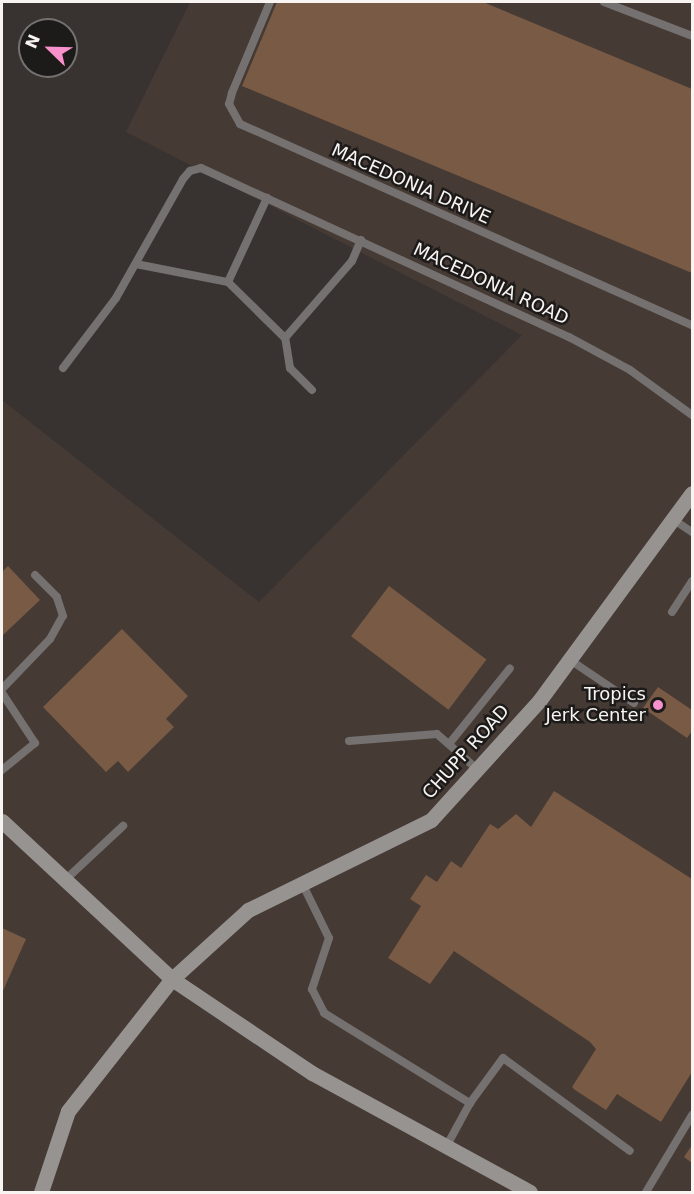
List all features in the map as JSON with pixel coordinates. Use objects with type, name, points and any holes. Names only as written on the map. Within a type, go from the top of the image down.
[{"type":"main road","name":"CHUPP ROAD","points":[[41,1192],[46,1168],[68,1111],[172,979],[248,910],[431,820],[539,700],[693,493]]},
{"type":"main road","points":[[2,821],[63,882],[172,979],[312,1074],[530,1192]]},
{"type":"lane","name":"MACEDONIA DRIVE","points":[[270,2],[229,104],[240,124],[693,325]]},
{"type":"lane","points":[[604,2],[693,36]]},
{"type":"lane","name":"MACEDONIA ROAD","points":[[63,368],[117,298],[190,171],[201,168],[569,337],[630,370],[693,415]]},
{"type":"lane","points":[[228,282],[267,198]]},
{"type":"lane","points":[[285,338],[352,261],[361,240]]},
{"type":"lane","points":[[136,264],[228,282],[285,338],[290,368],[312,390]]},
{"type":"lane","points":[[674,520],[693,532]]},
{"type":"lane","points":[[2,770],[36,743],[2,691],[50,639],[63,616],[57,597],[35,575]]},
{"type":"lane","points":[[672,612],[693,581]]},
{"type":"lane","points":[[570,660],[634,703]]},
{"type":"lane","points":[[449,744],[510,668]]},
{"type":"lane","points":[[349,741],[437,734],[477,769]]},
{"type":"lane","points":[[63,882],[123,826]]},
{"type":"lane","points":[[302,882],[330,938],[312,989],[324,1013],[470,1103]]},
{"type":"lane","points":[[446,1148],[470,1103],[503,1058],[630,1151]]},
{"type":"lane","points":[[646,1192],[666,1155],[693,1115]]},
{"type":"shaded area","points":[[190,2],[692,2],[692,1192],[2,1192],[2,400],[259,602],[522,335],[126,132]]},
{"type":"building","points":[[277,2],[483,2],[692,89],[692,273],[242,86]]},
{"type":"building","points":[[8,566],[40,600],[2,636],[2,572]]},
{"type":"building","points":[[389,586],[486,659],[449,710],[351,636]]},
{"type":"building","points":[[122,629],[188,696],[166,719],[174,727],[128,772],[118,761],[106,772],[43,707]]},
{"type":"building","points":[[658,687],[692,710],[692,731],[687,738],[643,708]]},
{"type":"building","points":[[554,791],[692,879],[692,1072],[661,1122],[617,1094],[606,1110],[575,1090],[572,1087],[596,1049],[590,1042],[454,951],[430,984],[388,958],[421,906],[410,899],[426,875],[437,882],[451,861],[461,868],[490,824],[498,829],[516,814],[531,827]]},
{"type":"building","points":[[2,928],[26,939],[2,993]]},
{"type":"building","points":[[692,1145],[692,1163],[684,1157]]},
{"type":"place","name":"Tropics Jerk Center","points":[[658,705]]}]
